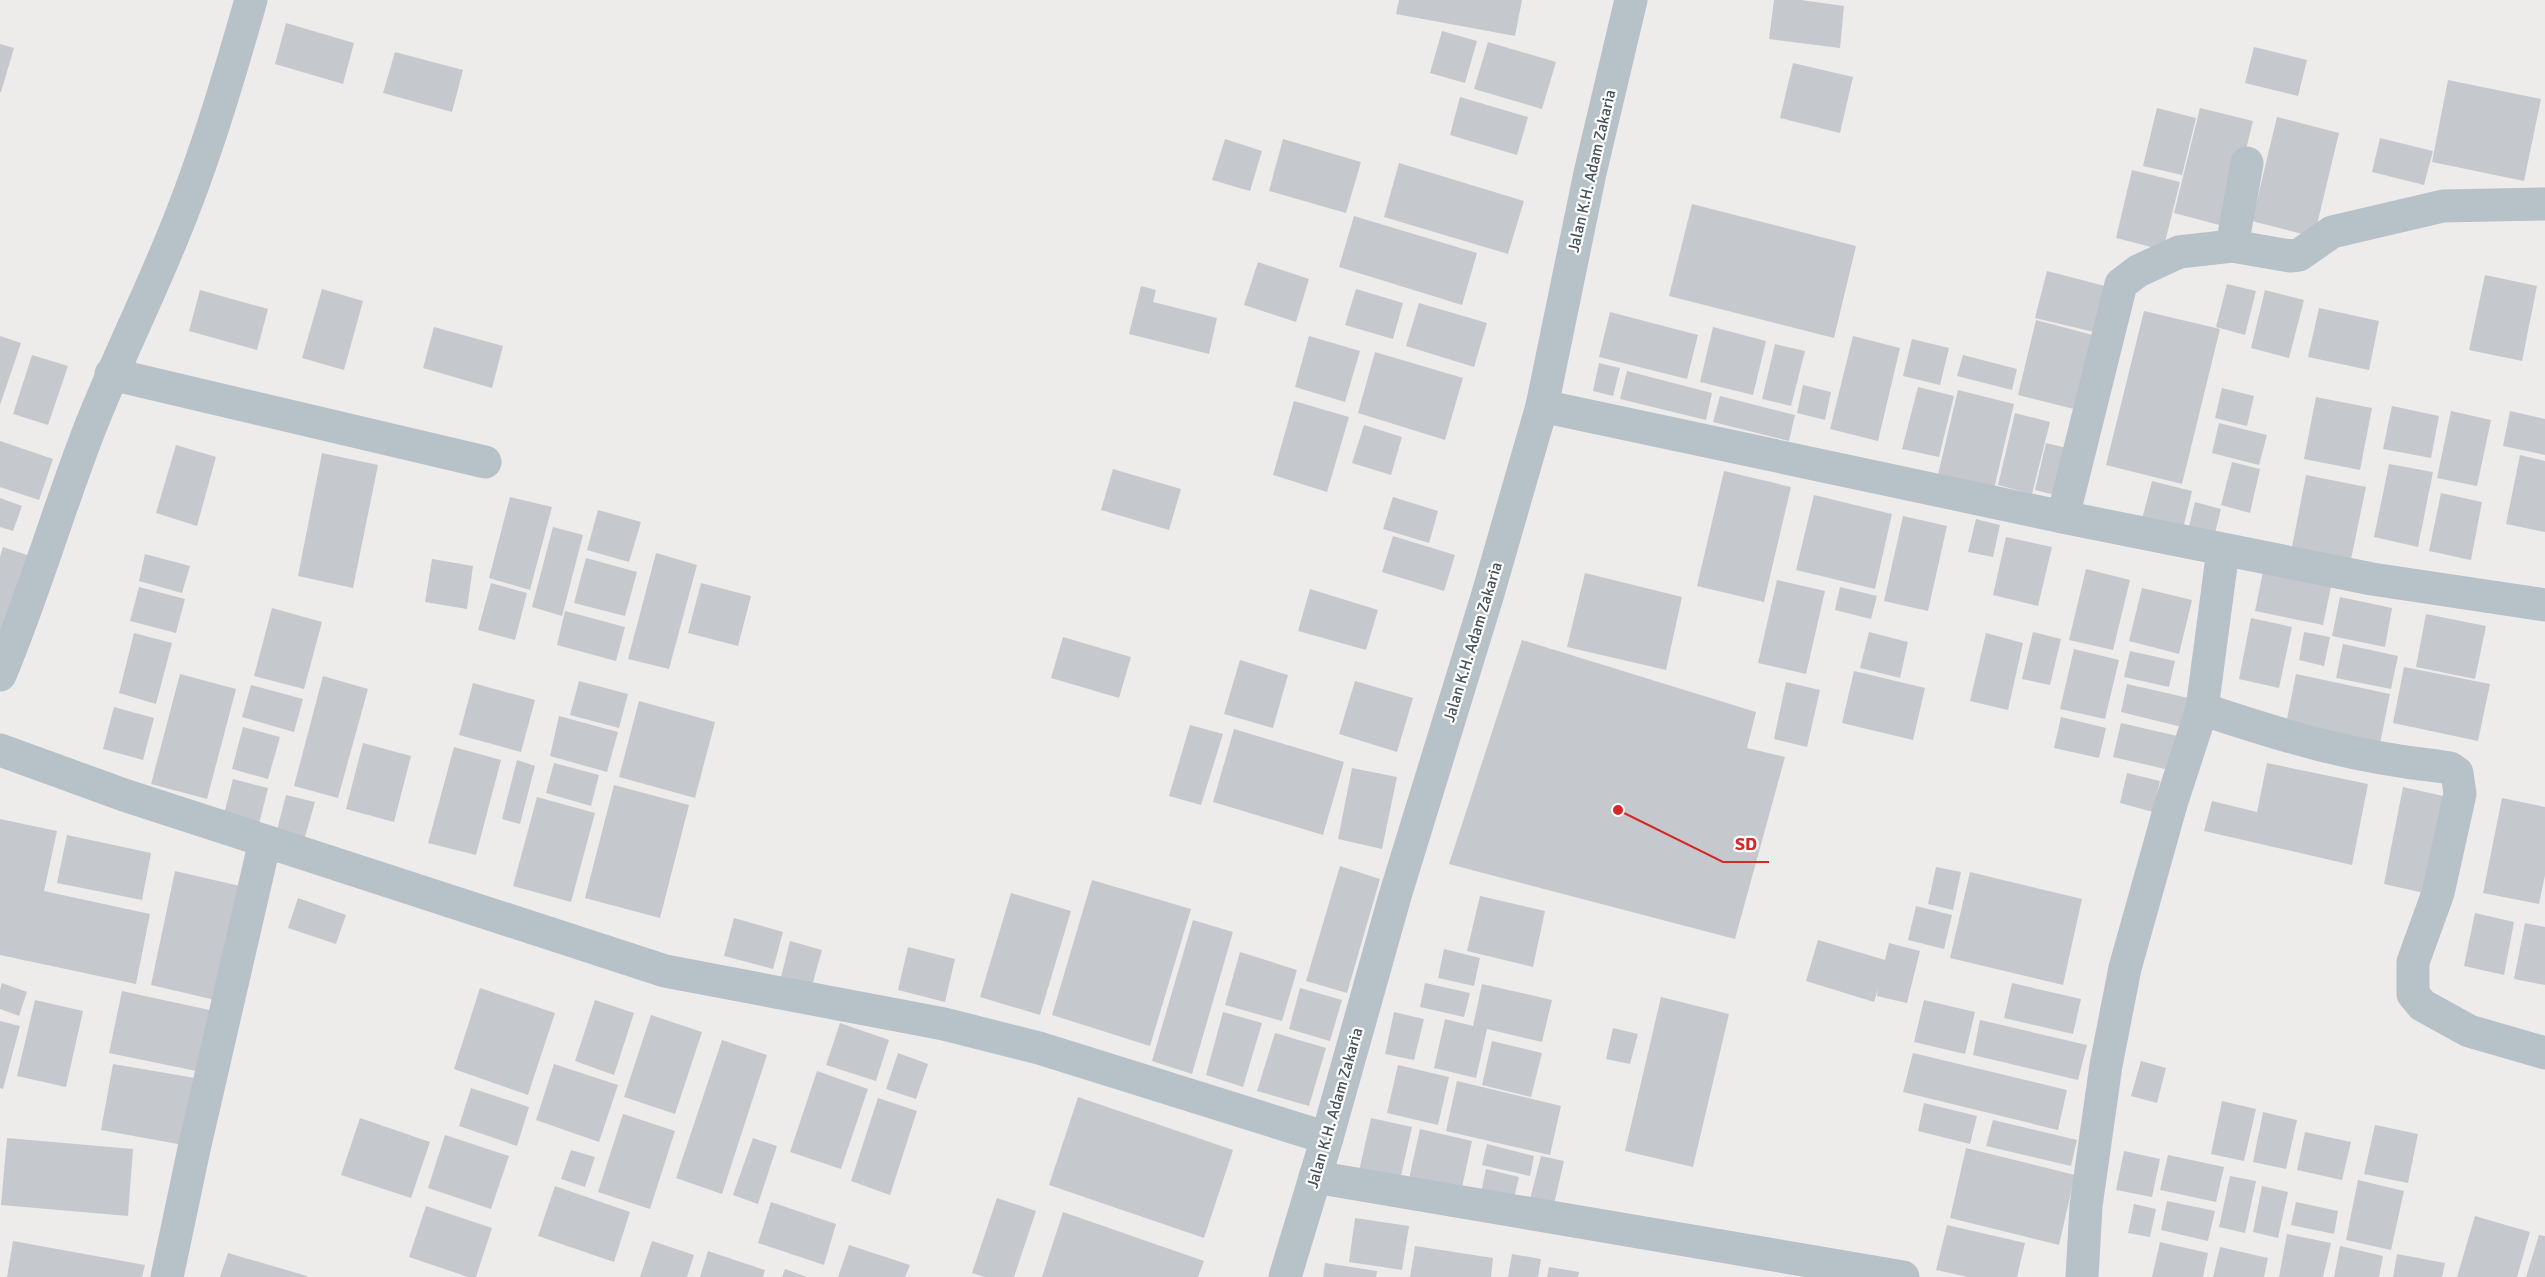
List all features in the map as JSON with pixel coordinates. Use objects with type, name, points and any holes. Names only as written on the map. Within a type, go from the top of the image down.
[{"type":"street","points":[[0,675],[50,546],[72,474],[111,374],[181,217],[220,106],[250,0]]},
{"type":"street","name":"Jalan K.H. Adam Zakaria","points":[[1285,1277],[1395,896],[1484,609],[1542,406],[1590,173],[1631,0]]},
{"type":"street","points":[[2232,246],[2247,164]]},
{"type":"street","points":[[2063,517],[2121,284],[2138,271],[2179,252],[2232,246],[2290,256],[2299,255],[2332,231],[2443,206],[2545,204]]},
{"type":"street","points":[[111,374],[485,462]]},
{"type":"street","points":[[1542,406],[2223,550],[2372,579],[2545,605]]},
{"type":"street","points":[[2082,1277],[2086,1206],[2106,1065],[2125,968],[2170,804],[2202,709],[2223,550]]},
{"type":"street","points":[[2202,709],[2347,753],[2450,768],[2457,773],[2460,794],[2438,893],[2413,962],[2413,994],[2422,1005],[2469,1031],[2545,1053]]},
{"type":"street","points":[[0,750],[124,795],[665,971],[944,1024],[1039,1048],[1327,1138]]},
{"type":"street","points":[[167,1277],[265,841]]},
{"type":"street","points":[[1315,1177],[1903,1277]]},
{"type":"building","points":[[1399,0],[1522,0],[1515,36],[1396,14]]},
{"type":"building","points":[[1774,0],[1801,0],[1844,6],[1840,48],[1769,39]]},
{"type":"building","points":[[286,23],[354,43],[343,84],[275,64]]},
{"type":"building","points":[[1442,31],[1477,41],[1465,83],[1430,73]]},
{"type":"building","points":[[1488,42],[1556,62],[1542,109],[1474,89]]},
{"type":"building","points":[[0,44],[14,48],[1,92],[0,92]]},
{"type":"building","points":[[2254,47],[2307,60],[2298,96],[2245,83]]},
{"type":"building","points":[[395,52],[463,70],[452,112],[383,93]]},
{"type":"building","points":[[1793,63],[1853,77],[1840,133],[1780,118]]},
{"type":"building","points":[[2448,80],[2541,99],[2524,181],[2432,162]]},
{"type":"building","points":[[1460,97],[1528,117],[1517,155],[1450,135]]},
{"type":"building","points":[[2157,108],[2196,118],[2182,175],[2143,166]]},
{"type":"building","points":[[2200,108],[2253,121],[2227,227],[2174,213]]},
{"type":"building","points":[[2277,117],[2339,133],[2314,237],[2252,221]]},
{"type":"building","points":[[2380,138],[2433,151],[2424,185],[2372,172]]},
{"type":"building","points":[[1225,139],[1262,151],[1250,191],[1212,180]]},
{"type":"building","points":[[1283,139],[1361,162],[1346,213],[1269,191]]},
{"type":"building","points":[[1399,163],[1524,201],[1508,254],[1384,217]]},
{"type":"building","points":[[2132,170],[2180,182],[2163,250],[2116,238]]},
{"type":"building","points":[[1692,204],[1856,246],[1834,338],[1669,296]]},
{"type":"building","points":[[1354,216],[1477,253],[1462,305],[1339,267]]},
{"type":"building","points":[[1258,262],[1309,279],[1296,322],[1244,305]]},
{"type":"building","points":[[2047,271],[2105,286],[2094,332],[2035,318]]},
{"type":"building","points":[[2485,275],[2537,286],[2522,361],[2469,350]]},
{"type":"building","points":[[2227,284],[2256,291],[2245,335],[2216,327]]},
{"type":"building","points":[[1141,286],[1156,290],[1153,302],[1217,318],[1209,354],[1129,334]]},
{"type":"building","points":[[322,289],[363,301],[344,370],[302,358]]},
{"type":"building","points":[[1356,289],[1403,303],[1393,339],[1345,325]]},
{"type":"building","points":[[200,290],[268,309],[257,350],[189,331]]},
{"type":"building","points":[[2265,290],[2304,300],[2289,358],[2251,348]]},
{"type":"building","points":[[1419,303],[1487,323],[1474,367],[1406,346]]},
{"type":"building","points":[[2319,308],[2379,321],[2369,370],[2308,357]]},
{"type":"building","points":[[2144,311],[2220,329],[2182,484],[2106,465]]},
{"type":"building","points":[[1610,312],[1698,335],[1687,379],[1599,357]]},
{"type":"building","points":[[2036,320],[2104,338],[2086,412],[2018,395]]},
{"type":"building","points":[[434,327],[503,346],[492,388],[423,368]]},
{"type":"building","points":[[1713,327],[1766,341],[1753,395],[1700,382]]},
{"type":"building","points":[[0,336],[21,343],[0,405]]},
{"type":"building","points":[[1309,336],[1360,351],[1345,402],[1295,387]]},
{"type":"building","points":[[1853,336],[1900,348],[1878,441],[1830,429]]},
{"type":"building","points":[[1912,339],[1949,348],[1940,385],[1903,376]]},
{"type":"building","points":[[1775,344],[1805,351],[1791,406],[1762,399]]},
{"type":"building","points":[[1375,352],[1463,378],[1445,440],[1358,413]]},
{"type":"building","points":[[32,355],[68,366],[48,425],[13,414]]},
{"type":"building","points":[[1963,355],[2017,369],[2012,390],[1957,376]]},
{"type":"building","points":[[1599,363],[1620,368],[1613,396],[1593,391]]},
{"type":"building","points":[[1627,371],[1712,393],[1706,420],[1620,399]]},
{"type":"building","points":[[1803,385],[1831,392],[1825,420],[1797,413]]},
{"type":"building","points":[[1918,387],[1954,396],[1939,457],[1902,449]]},
{"type":"building","points":[[2222,388],[2254,396],[2247,426],[2215,418]]},
{"type":"building","points":[[1958,390],[2014,404],[1993,493],[1937,479]]},
{"type":"building","points":[[1720,396],[1795,415],[1789,441],[1713,422]]},
{"type":"building","points":[[2316,397],[2372,408],[2360,470],[2304,459]]},
{"type":"building","points":[[1294,401],[1349,417],[1327,492],[1273,475]]},
{"type":"building","points":[[2392,406],[2439,416],[2431,458],[2383,449]]},
{"type":"building","points":[[2451,411],[2491,420],[2477,486],[2437,478]]},
{"type":"building","points":[[2510,411],[2545,419],[2545,455],[2503,446]]},
{"type":"building","points":[[2015,413],[2050,422],[2032,494],[1998,485]]},
{"type":"building","points":[[2219,423],[2267,435],[2259,465],[2212,453]]},
{"type":"building","points":[[1364,425],[1402,437],[1391,475],[1352,463]]},
{"type":"building","points":[[0,441],[53,459],[39,500],[0,487]]},
{"type":"building","points":[[2046,443],[2075,450],[2063,497],[2035,490]]},
{"type":"building","points":[[176,445],[216,457],[197,526],[156,513]]},
{"type":"building","points":[[322,453],[378,465],[353,588],[298,576]]},
{"type":"building","points":[[2520,455],[2545,461],[2545,532],[2506,524]]},
{"type":"building","points":[[2232,462],[2260,469],[2250,513],[2221,505]]},
{"type":"building","points":[[2389,464],[2433,472],[2418,547],[2374,537]]},
{"type":"building","points":[[1113,469],[1181,489],[1169,530],[1101,510]]},
{"type":"building","points":[[1724,471],[1791,487],[1764,602],[1697,586]]},
{"type":"building","points":[[2306,475],[2366,487],[2350,564],[2291,552]]},
{"type":"building","points":[[2152,481],[2192,491],[2182,533],[2141,523]]},
{"type":"building","points":[[2441,493],[2482,502],[2471,560],[2429,551]]},
{"type":"building","points":[[1814,495],[1892,514],[1875,589],[1796,570]]},
{"type":"building","points":[[510,497],[552,507],[530,590],[489,578]]},
{"type":"building","points":[[1393,497],[1438,511],[1429,543],[1383,529]]},
{"type":"building","points":[[0,498],[22,506],[13,531],[0,527]]},
{"type":"building","points":[[2195,502],[2221,509],[2213,541],[2187,535]]},
{"type":"building","points":[[598,510],[641,522],[629,562],[587,550]]},
{"type":"building","points":[[1903,516],[1947,526],[1928,611],[1884,601]]},
{"type":"building","points":[[1976,519],[2000,525],[1993,557],[1968,552]]},
{"type":"building","points":[[553,527],[583,535],[562,616],[532,607]]},
{"type":"building","points":[[1393,536],[1455,555],[1444,591],[1382,572]]},
{"type":"building","points":[[2006,537],[2052,547],[2038,606],[1993,595]]},
{"type":"building","points":[[3,547],[39,559],[0,631],[0,557]]},
{"type":"building","points":[[656,553],[697,565],[669,669],[628,659]]},
{"type":"building","points":[[145,554],[190,566],[182,593],[139,581]]},
{"type":"building","points":[[586,558],[637,572],[625,616],[574,603]]},
{"type":"building","points":[[432,559],[473,566],[467,609],[425,602]]},
{"type":"building","points":[[2086,569],[2130,580],[2113,650],[2069,640]]},
{"type":"building","points":[[2263,572],[2331,587],[2323,625],[2255,611]]},
{"type":"building","points":[[1585,573],[1682,597],[1666,670],[1567,647]]},
{"type":"building","points":[[1777,580],[1825,591],[1806,674],[1758,663]]},
{"type":"building","points":[[491,583],[527,593],[515,640],[478,630]]},
{"type":"building","points":[[701,583],[751,596],[738,646],[688,633]]},
{"type":"building","points":[[139,587],[185,599],[176,633],[130,621]]},
{"type":"building","points":[[1840,587],[1877,596],[1871,619],[1835,610]]},
{"type":"building","points":[[2142,588],[2192,600],[2179,654],[2129,641]]},
{"type":"building","points":[[1310,589],[1378,610],[1366,650],[1298,631]]},
{"type":"building","points":[[2340,597],[2392,608],[2385,647],[2332,636]]},
{"type":"building","points":[[272,608],[322,622],[304,689],[254,676]]},
{"type":"building","points":[[565,611],[625,627],[616,661],[557,645]]},
{"type":"building","points":[[2426,614],[2486,626],[2475,679],[2416,667]]},
{"type":"building","points":[[2251,618],[2292,627],[2279,688],[2239,679]]},
{"type":"building","points":[[1869,632],[1908,642],[1900,678],[1860,668]]},
{"type":"building","points":[[2033,632],[2061,639],[2050,685],[2022,679]]},
{"type":"building","points":[[2304,632],[2330,637],[2324,666],[2299,660]]},
{"type":"building","points":[[134,633],[172,643],[156,704],[119,693]]},
{"type":"building","points":[[1986,633],[2023,643],[2008,710],[1970,701]]},
{"type":"building","points":[[1063,637],[1131,657],[1119,698],[1051,678]]},
{"type":"building","points":[[1522,640],[1756,712],[1747,748],[1785,757],[1735,939],[1449,864]]},
{"type":"building","points":[[2343,644],[2398,656],[2391,689],[2336,678]]},
{"type":"building","points":[[2074,649],[2119,660],[2105,719],[2060,709]]},
{"type":"building","points":[[2130,651],[2175,661],[2169,687],[2124,677]]},
{"type":"building","points":[[1240,660],[1288,675],[1273,728],[1224,714]]},
{"type":"building","points":[[2404,667],[2490,684],[2478,741],[2393,723]]},
{"type":"building","points":[[1854,671],[1925,688],[1913,740],[1842,723]]},
{"type":"building","points":[[180,674],[236,689],[207,799],[151,784]]},
{"type":"building","points":[[2296,674],[2390,694],[2379,749],[2285,729]]},
{"type":"building","points":[[323,676],[368,689],[338,798],[294,786]]},
{"type":"building","points":[[579,681],[628,694],[619,728],[570,715]]},
{"type":"building","points":[[1355,681],[1413,698],[1397,752],[1339,734]]},
{"type":"building","points":[[1786,682],[1820,690],[1807,747],[1774,739]]},
{"type":"building","points":[[473,683],[535,700],[521,752],[459,735]]},
{"type":"building","points":[[2127,684],[2193,699],[2186,728],[2121,712]]},
{"type":"building","points":[[251,685],[303,699],[294,732],[242,717]]},
{"type":"building","points":[[639,701],[715,722],[695,798],[619,777]]},
{"type":"building","points":[[114,707],[154,718],[143,760],[103,749]]},
{"type":"building","points":[[559,716],[618,732],[607,772],[550,756]]},
{"type":"building","points":[[2061,717],[2106,728],[2099,758],[2054,748]]},
{"type":"building","points":[[2121,723],[2186,738],[2178,772],[2113,757]]},
{"type":"building","points":[[1190,725],[1223,734],[1201,805],[1169,796]]},
{"type":"building","points":[[243,727],[280,737],[268,779],[232,769]]},
{"type":"building","points":[[1234,729],[1344,762],[1323,835],[1213,802]]},
{"type":"building","points":[[363,743],[411,756],[394,822],[346,809]]},
{"type":"building","points":[[454,747],[501,760],[476,855],[428,843]]},
{"type":"building","points":[[517,760],[535,766],[520,824],[502,819]]},
{"type":"building","points":[[554,763],[599,775],[591,806],[546,793]]},
{"type":"building","points":[[2267,763],[2368,784],[2352,865],[2204,831],[2212,801],[2257,812]]},
{"type":"building","points":[[1352,768],[1397,777],[1382,849],[1338,839]]},
{"type":"building","points":[[2127,773],[2160,781],[2153,812],[2120,803]]},
{"type":"building","points":[[233,779],[268,788],[259,824],[224,814]]},
{"type":"building","points":[[614,785],[689,805],[660,918],[585,898]]},
{"type":"building","points":[[2403,787],[2452,798],[2433,895],[2384,884]]},
{"type":"building","points":[[286,795],[315,802],[305,837],[277,830]]},
{"type":"building","points":[[537,797],[595,813],[571,902],[513,886]]},
{"type":"building","points":[[2502,798],[2545,807],[2545,875],[2539,904],[2483,893]]},
{"type":"building","points":[[0,819],[57,831],[44,891],[150,914],[136,984],[0,955]]},
{"type":"building","points":[[67,835],[151,853],[142,900],[57,883]]},
{"type":"building","points":[[1340,866],[1380,879],[1347,993],[1306,981]]},
{"type":"building","points":[[1936,867],[1961,872],[1953,910],[1928,904]]},
{"type":"building","points":[[175,871],[240,886],[215,1000],[151,985]]},
{"type":"building","points":[[1970,872],[2082,899],[2063,985],[1950,958]]},
{"type":"building","points":[[1092,880],[1191,909],[1150,1046],[1052,1015]]},
{"type":"building","points":[[1011,893],[1071,911],[1040,1015],[980,997]]},
{"type":"building","points":[[1480,896],[1545,911],[1533,967],[1467,951]]},
{"type":"building","points":[[298,898],[346,915],[336,944],[288,928]]},
{"type":"building","points":[[1916,906],[1952,915],[1944,949],[1908,940]]},
{"type":"building","points":[[2475,913],[2514,922],[2504,975],[2464,966]]},
{"type":"building","points":[[734,918],[783,932],[773,969],[724,956]]},
{"type":"building","points":[[1193,920],[1233,932],[1192,1074],[1152,1061]]},
{"type":"building","points":[[2525,923],[2545,927],[2545,985],[2514,979]]},
{"type":"building","points":[[1818,940],[1885,960],[1889,943],[1920,951],[1907,1003],[1877,996],[1878,989],[1874,1002],[1806,981]]},
{"type":"building","points":[[790,941],[822,950],[812,986],[781,977]]},
{"type":"building","points":[[908,947],[955,959],[945,1002],[898,990]]},
{"type":"building","points":[[1444,949],[1480,958],[1474,986],[1438,978]]},
{"type":"building","points":[[1240,952],[1297,970],[1282,1021],[1225,1005]]},
{"type":"building","points":[[2,983],[27,992],[19,1016],[0,1009]]},
{"type":"building","points":[[1425,983],[1470,993],[1464,1017],[1420,1007]]},
{"type":"building","points":[[2012,983],[2081,999],[2073,1034],[2004,1018]]},
{"type":"building","points":[[1482,984],[1552,1000],[1542,1042],[1487,1029],[1476,1078],[1434,1068],[1445,1019],[1473,1026]]},
{"type":"building","points":[[480,988],[555,1013],[528,1095],[454,1069]]},
{"type":"building","points":[[1300,988],[1342,1000],[1330,1041],[1289,1029]]},
{"type":"building","points":[[122,991],[214,1011],[201,1072],[109,1053]]},
{"type":"building","points":[[1661,997],[1729,1014],[1693,1167],[1625,1151]]},
{"type":"building","points":[[35,1000],[83,1011],[66,1087],[17,1076]]},
{"type":"building","points":[[595,1000],[634,1013],[614,1075],[575,1061]]},
{"type":"building","points":[[1924,1000],[1975,1012],[1965,1054],[1914,1042]]},
{"type":"building","points":[[1223,1012],[1262,1023],[1243,1087],[1206,1075]]},
{"type":"building","points":[[1394,1012],[1424,1019],[1414,1060],[1385,1054]]},
{"type":"building","points":[[651,1015],[702,1032],[675,1114],[624,1097]]},
{"type":"building","points":[[1980,1020],[2087,1045],[2078,1080],[1973,1055]]},
{"type":"building","points":[[0,1021],[20,1026],[3,1089],[0,1088]]},
{"type":"building","points":[[840,1023],[889,1040],[876,1081],[826,1065]]},
{"type":"building","points":[[1613,1028],[1638,1034],[1630,1064],[1606,1059]]},
{"type":"building","points":[[1275,1033],[1326,1048],[1309,1106],[1257,1091]]},
{"type":"building","points":[[722,1040],[767,1055],[722,1194],[676,1178]]},
{"type":"building","points":[[1492,1041],[1542,1053],[1531,1097],[1482,1085]]},
{"type":"building","points":[[898,1053],[928,1064],[916,1099],[886,1089]]},
{"type":"building","points":[[1913,1053],[2067,1090],[2058,1130],[1903,1092]]},
{"type":"building","points":[[2141,1061],[2166,1068],[2157,1103],[2131,1096]]},
{"type":"building","points":[[113,1064],[195,1078],[183,1145],[101,1130]]},
{"type":"building","points":[[554,1064],[618,1085],[599,1142],[536,1120]]},
{"type":"building","points":[[1398,1065],[1449,1077],[1438,1125],[1387,1113]]},
{"type":"building","points":[[817,1071],[868,1089],[841,1169],[790,1152]]},
{"type":"building","points":[[1457,1081],[1561,1106],[1550,1155],[1446,1131]]},
{"type":"building","points":[[471,1088],[529,1107],[517,1146],[459,1126]]},
{"type":"building","points":[[1078,1097],[1233,1150],[1204,1238],[1049,1185]]},
{"type":"building","points":[[878,1098],[917,1111],[890,1195],[851,1181]]},
{"type":"building","points":[[2222,1101],[2256,1109],[2244,1161],[2211,1154]]},
{"type":"building","points":[[1924,1103],[1977,1116],[1970,1144],[1918,1131]]},
{"type":"building","points":[[2263,1112],[2297,1120],[2286,1169],[2253,1162]]},
{"type":"building","points":[[623,1114],[675,1131],[650,1209],[598,1192]]},
{"type":"building","points":[[360,1118],[430,1142],[411,1198],[341,1175]]},
{"type":"building","points":[[1371,1118],[1412,1127],[1400,1180],[1359,1171]]},
{"type":"building","points":[[1993,1120],[2077,1140],[2071,1166],[1986,1146]]},
{"type":"building","points":[[2375,1125],[2418,1134],[2408,1183],[2364,1174]]},
{"type":"building","points":[[1420,1129],[1472,1141],[1461,1192],[1409,1179]]},
{"type":"building","points":[[2305,1132],[2351,1142],[2342,1180],[2297,1170]]},
{"type":"building","points":[[445,1135],[509,1156],[491,1209],[428,1188]]},
{"type":"building","points":[[7,1138],[133,1149],[128,1216],[1,1205]]},
{"type":"building","points":[[753,1138],[777,1146],[758,1204],[733,1195]]},
{"type":"building","points":[[1487,1144],[1534,1156],[1530,1176],[1482,1165]]},
{"type":"building","points":[[1966,1148],[2075,1175],[2059,1245],[1950,1218]]},
{"type":"building","points":[[571,1150],[595,1157],[585,1187],[561,1179]]},
{"type":"building","points":[[2124,1151],[2160,1159],[2152,1197],[2116,1190]]},
{"type":"building","points":[[2168,1155],[2224,1167],[2216,1202],[2160,1190]]},
{"type":"building","points":[[1541,1156],[1564,1161],[1552,1213],[1528,1207]]},
{"type":"building","points":[[1486,1169],[1519,1177],[1511,1210],[1479,1202]]},
{"type":"building","points":[[2230,1176],[2256,1181],[2245,1233],[2219,1227]]},
{"type":"building","points":[[2358,1180],[2404,1191],[2391,1250],[2346,1240]]},
{"type":"building","points":[[555,1186],[630,1212],[614,1262],[538,1236]]},
{"type":"building","points":[[2262,1186],[2288,1192],[2278,1238],[2253,1232]]},
{"type":"building","points":[[997,1198],[1036,1211],[1014,1277],[985,1277],[972,1273]]},
{"type":"building","points":[[2167,1201],[2215,1211],[2208,1241],[2161,1230]]},
{"type":"building","points":[[771,1202],[836,1224],[824,1265],[758,1243]]},
{"type":"building","points":[[2296,1202],[2338,1211],[2334,1234],[2291,1225]]},
{"type":"building","points":[[2134,1204],[2156,1209],[2150,1237],[2128,1233]]},
{"type":"building","points":[[426,1206],[492,1228],[476,1277],[468,1277],[409,1257]]},
{"type":"building","points":[[1063,1212],[1204,1261],[1198,1277],[1042,1277]]},
{"type":"building","points":[[2475,1216],[2530,1232],[2517,1277],[2457,1277]]},
{"type":"building","points":[[1355,1218],[1409,1226],[1402,1270],[1349,1262]]},
{"type":"building","points":[[1947,1225],[2025,1243],[2017,1277],[1968,1277],[1936,1270]]},
{"type":"building","points":[[2287,1234],[2331,1243],[2323,1277],[2279,1277]]},
{"type":"building","points":[[2539,1235],[2545,1236],[2545,1277],[2526,1277]]},
{"type":"building","points":[[13,1241],[145,1265],[142,1277],[7,1277]]},
{"type":"building","points":[[652,1241],[694,1255],[687,1277],[640,1277]]},
{"type":"building","points":[[2160,1242],[2208,1253],[2203,1277],[2152,1277]]},
{"type":"building","points":[[849,1245],[910,1265],[905,1277],[838,1277]]},
{"type":"building","points":[[1415,1246],[1493,1258],[1491,1277],[1410,1277]]},
{"type":"building","points":[[2340,1246],[2383,1256],[2379,1277],[2334,1277]]},
{"type":"building","points":[[2220,1247],[2268,1258],[2264,1277],[2213,1277]]},
{"type":"building","points":[[708,1251],[765,1270],[763,1277],[700,1277]]},
{"type":"building","points":[[228,1253],[307,1276],[307,1277],[220,1277]]},
{"type":"building","points":[[1512,1254],[1541,1259],[1538,1277],[1508,1277]]},
{"type":"building","points":[[2397,1254],[2445,1263],[2442,1277],[2393,1277]]},
{"type":"building","points":[[1325,1263],[1377,1271],[1376,1277],[1323,1277]]},
{"type":"building","points":[[1549,1267],[1579,1272],[1578,1277],[1547,1277]]},
{"type":"building","points":[[785,1269],[807,1277],[782,1277]]},
{"type":"place","name":"SD","points":[[1618,810]]}]
